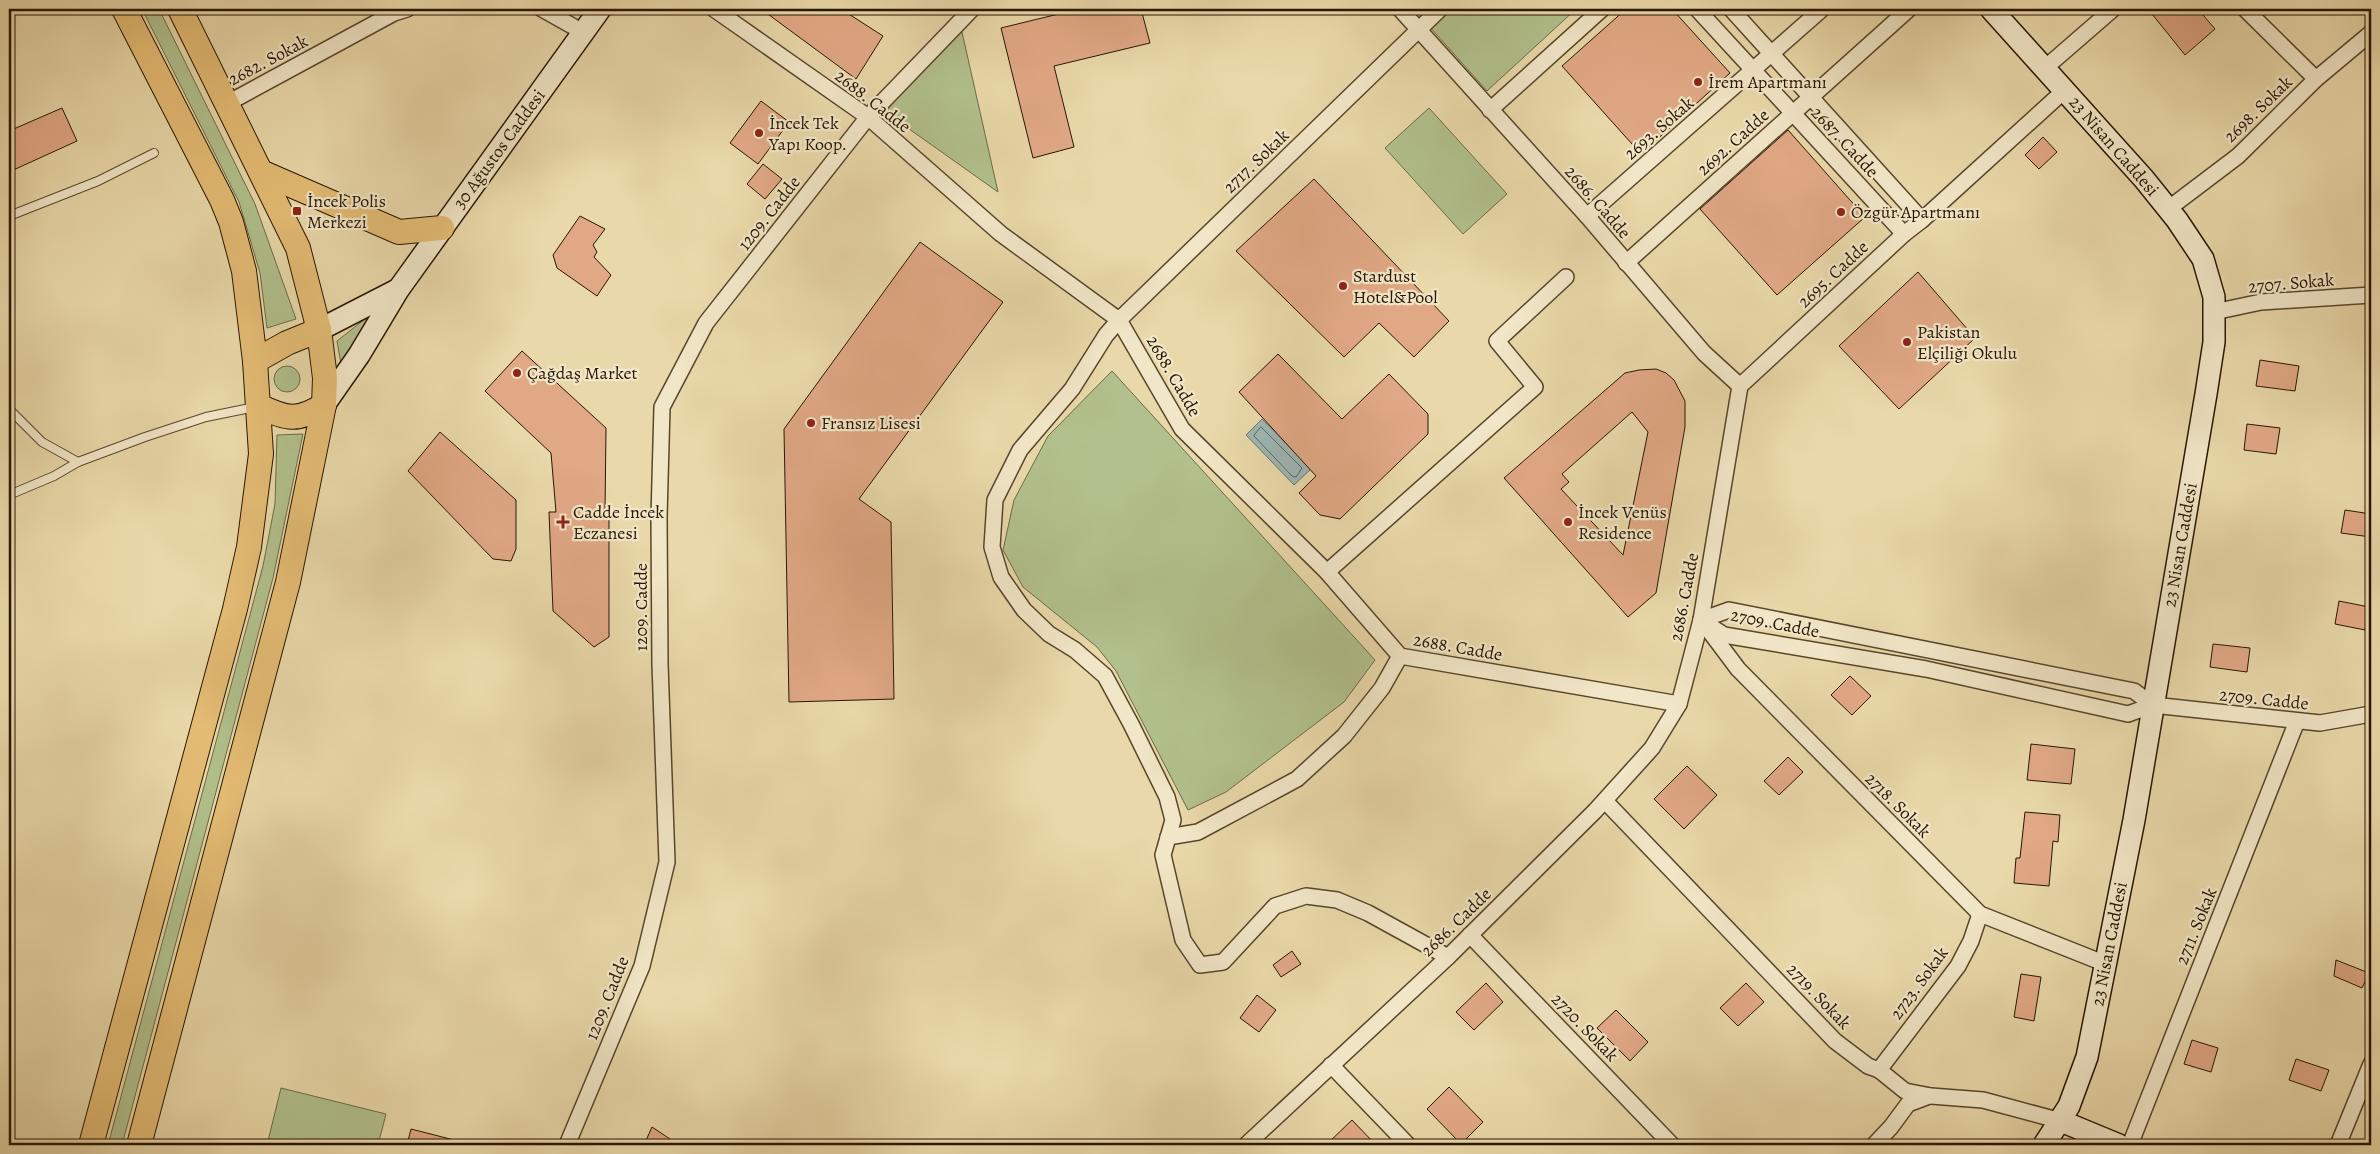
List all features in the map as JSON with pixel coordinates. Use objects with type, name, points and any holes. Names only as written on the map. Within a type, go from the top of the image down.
[{"type":"main road","points":[[91,1145],[238,600],[250,547],[261,454],[255,362],[244,271],[231,222],[210,176],[124,9]]},
{"type":"main road","points":[[139,1145],[288,582],[324,405],[325,378],[319,330],[298,248],[180,9]]},
{"type":"main road","name":"30 Ağustos Caddesi","points":[[324,405],[359,355],[398,290],[600,9]]},
{"type":"main road","name":"23 Nisan Caddesi","points":[[1991,9],[2144,179],[2168,209],[2203,259],[2214,297],[2214,342],[2206,394],[2153,705],[2088,1057],[2069,1106],[2044,1145]]},
{"type":"main road","points":[[260,172],[399,232],[442,228]]},
{"type":"main road","name":"30 Ağustos Caddesi","points":[[319,330],[398,290]]},
{"type":"main road","points":[[255,362],[287,343],[319,330]]},
{"type":"main road","points":[[259,406],[278,416],[292,417],[312,413],[324,405]]},
{"type":"main road","points":[[2061,1121],[2119,1145]]},
{"type":"street","points":[[542,9],[583,32]]},
{"type":"street","name":"2688. Cadde","points":[[714,9],[868,117],[1001,234],[1120,320],[1182,429],[1327,572],[1400,656],[1679,704]]},
{"type":"street","name":"1209. Cadde","points":[[567,1145],[642,966],[667,862],[660,654],[659,517],[662,407],[706,323],[868,117],[972,9]]},
{"type":"street","name":"2686. Cadde","points":[[1246,1145],[1448,957],[1605,801],[1652,748],[1679,704],[1701,620],[1740,386],[1704,353],[1587,216],[1400,9]]},
{"type":"street","name":"2717. Sokak","points":[[1440,9],[1120,320],[1106,336],[1072,389],[1020,450],[995,500],[992,547],[1001,577],[1024,610],[1049,634],[1075,650],[1105,676],[1167,796],[1173,820],[1162,855],[1183,940],[1200,965],[1223,962],[1275,906],[1306,896],[1337,900],[1368,913],[1448,957]]},
{"type":"street","points":[[1490,110],[1602,9]]},
{"type":"street","name":"2687. Cadde","points":[[1697,9],[1904,234]]},
{"type":"street","name":"2687. Cadde","points":[[1731,9],[1922,220]]},
{"type":"street","name":"2693. Sokak","points":[[1587,216],[1822,9]]},
{"type":"street","name":"2692. Cadde","points":[[1626,263],[1909,9]]},
{"type":"street","points":[[2045,68],[2113,9]]},
{"type":"street","points":[[2245,9],[2316,79]]},
{"type":"street","name":"2682. Sokak","points":[[226,104],[397,10]]},
{"type":"street","name":"2698. Sokak","points":[[2168,209],[2238,156],[2316,79],[2371,33]]},
{"type":"street","name":"2695. Cadde","points":[[1740,386],[1904,234],[1922,220],[2064,90]]},
{"type":"street","points":[[1327,572],[1535,387],[1497,341],[1566,277]]},
{"type":"street","name":"2707. Sokak","points":[[2214,312],[2261,302],[2371,295]]},
{"type":"street","name":"2709. Cadde","points":[[1701,620],[1729,610],[2134,691],[2153,705]]},
{"type":"street","name":"2709. Cadde","points":[[1701,620],[1724,635],[1926,669],[2128,714],[2153,705],[2320,723],[2371,714]]},
{"type":"street","name":"2718. Sokak","points":[[1701,620],[1738,669],[1980,914],[2106,964]]},
{"type":"street","points":[[1168,837],[1198,832],[1297,779],[1344,736],[1382,688],[1400,656]]},
{"type":"street","name":"2711. Sokak","points":[[2130,1145],[2297,721]]},
{"type":"street","name":"2719. Sokak","points":[[1605,801],[1835,1041],[1868,1066],[1879,1070],[1905,1091],[1931,1096],[1983,1100],[2061,1121]]},
{"type":"street","name":"2723. Sokak","points":[[1879,1070],[1958,966],[1971,941],[1980,914]]},
{"type":"street","name":"2720. Sokak","points":[[1470,935],[1672,1145]]},
{"type":"street","points":[[2338,1145],[2371,1064]]},
{"type":"street","points":[[1331,1065],[1408,1145]]},
{"type":"street","points":[[1874,1145],[1892,1127],[1908,1104],[1931,1096]]},
{"type":"lane","points":[[9,216],[98,181],[154,153]]},
{"type":"lane","points":[[9,495],[37,484],[78,462],[206,417],[259,406]]},
{"type":"lane","points":[[9,409],[42,442],[78,462]]},
{"type":"green space","points":[[142,9],[159,9],[255,204],[296,319],[267,328],[260,273],[239,202]]},
{"type":"green space","points":[[1447,9],[1576,9],[1487,91],[1429,26]]},
{"type":"green space","points":[[962,32],[998,192],[881,109]]},
{"type":"green space","points":[[1429,108],[1507,194],[1463,234],[1385,148]]},
{"type":"green space","points":[[370,315],[341,364],[337,341]]},
{"type":"green space","points":[[287,366],[296,370],[300,379],[296,388],[287,392],[278,388],[274,379],[278,370]]},
{"type":"green space","points":[[1112,371],[1375,660],[1344,702],[1226,792],[1188,810],[1116,671],[1097,647],[1023,587],[1003,550],[1014,500],[1048,436]]},
{"type":"green space","points":[[303,434],[273,578],[122,1145],[108,1145],[263,566],[275,504],[277,435]]},
{"type":"green space","points":[[281,1088],[386,1114],[378,1145],[267,1145]]},
{"type":"water","points":[[1262,419],[1311,469],[1294,485],[1246,435]]},
{"type":"building","points":[[761,9],[841,9],[883,36],[856,79]]},
{"type":"building","points":[[1079,9],[1141,9],[1150,43],[1054,66],[1074,147],[1033,158],[1001,28]]},
{"type":"building","name":"İrem Apartmanı","points":[[1626,9],[1672,9],[1730,73],[1641,154],[1562,66]]},
{"type":"building","points":[[2148,9],[2198,9],[2215,29],[2185,55]]},
{"type":"building","name":"İncek Tek Yapı Koop.","points":[[761,101],[789,122],[758,164],[730,143]]},
{"type":"building","points":[[62,108],[77,141],[9,172],[9,131]]},
{"type":"building","name":"Özgür Apartmanı","points":[[1788,130],[1865,217],[1777,295],[1700,209]]},
{"type":"building","points":[[2043,137],[2057,152],[2039,169],[2025,155]]},
{"type":"building","points":[[763,164],[782,179],[765,199],[747,184]]},
{"type":"building","name":"Stardust Hotel&Pool","points":[[1314,179],[1449,321],[1414,357],[1379,323],[1344,357],[1236,251]]},
{"type":"building","points":[[580,216],[605,229],[593,245],[597,252],[594,257],[611,275],[597,296],[557,268],[553,255]]},
{"type":"building","points":[[920,242],[1003,302],[859,499],[891,522],[894,699],[789,702],[784,429]]},
{"type":"building","name":"Pakistan Elçiliği Okulu","points":[[1918,272],[1975,338],[1899,409],[1839,346]]},
{"type":"building","points":[[522,351],[606,428],[605,513],[609,513],[609,637],[594,647],[553,611],[549,512],[556,512],[551,453],[485,391]]},
{"type":"building","points":[[1278,354],[1342,419],[1389,374],[1428,414],[1428,434],[1340,519],[1320,515],[1299,493],[1316,476],[1239,392]]},
{"type":"building","points":[[2260,360],[2299,366],[2295,391],[2256,386]]},
{"type":"building","name":"İncek Venüs Residence","points":[[1656,369],[1666,373],[1674,380],[1685,401],[1685,427],[1656,593],[1628,617],[1504,478],[1625,373]],"holes":[[[1632,412],[1648,432],[1623,555],[1561,489],[1569,482],[1562,474]]]},
{"type":"building","points":[[2247,424],[2280,428],[2276,454],[2244,450]]},
{"type":"building","points":[[440,432],[516,500],[516,549],[511,561],[493,559],[408,471]]},
{"type":"building","points":[[2345,510],[2371,514],[2371,537],[2341,533]]},
{"type":"building","points":[[2339,601],[2369,607],[2365,630],[2335,624]]},
{"type":"building","points":[[2213,644],[2250,648],[2247,672],[2210,667]]},
{"type":"building","points":[[1850,676],[1871,696],[1852,715],[1831,695]]},
{"type":"building","points":[[2031,744],[2075,749],[2071,784],[2027,780]]},
{"type":"building","points":[[1788,757],[1803,772],[1779,795],[1764,781]]},
{"type":"building","points":[[1687,766],[1717,795],[1684,829],[1654,799]]},
{"type":"building","points":[[2025,812],[2060,815],[2058,842],[2053,841],[2049,886],[2014,883],[2016,858],[2020,858]]},
{"type":"building","points":[[1292,951],[1301,964],[1281,977],[1273,965]]},
{"type":"building","points":[[2336,960],[2369,973],[2362,988],[2334,976]]},
{"type":"building","points":[[2021,974],[2041,977],[2034,1021],[2014,1017]]},
{"type":"building","points":[[1486,983],[1503,1002],[1474,1030],[1456,1012]]},
{"type":"building","points":[[1746,983],[1764,1002],[1738,1026],[1720,1008]]},
{"type":"building","points":[[1257,995],[1276,1010],[1259,1032],[1240,1018]]},
{"type":"building","points":[[1616,1010],[1648,1042],[1630,1061],[1597,1028]]},
{"type":"building","points":[[2192,1040],[2218,1048],[2211,1072],[2184,1064]]},
{"type":"building","points":[[2296,1059],[2329,1070],[2321,1091],[2289,1080]]},
{"type":"building","points":[[1449,1087],[1483,1122],[1461,1144],[1427,1109]]},
{"type":"building","points":[[1352,1120],[1376,1145],[1326,1145]]},
{"type":"building","points":[[652,1127],[679,1145],[644,1145]]},
{"type":"building","points":[[411,1129],[454,1140],[454,1145],[407,1145]]},
{"type":"place","name":"İrem Apartmanı","points":[[1698,82]]},
{"type":"place","name":"İncek Tek Yapı Koop.","points":[[759,133]]},
{"type":"place","name":"İncek Polis Merkezi","points":[[297,211]]},
{"type":"place","name":"Özgür Apartmanı","points":[[1841,212]]},
{"type":"place","name":"Stardust Hotel&Pool","points":[[1343,286]]},
{"type":"place","name":"Pakistan Elçiliği Okulu","points":[[1907,342]]},
{"type":"place","name":"Çağdaş Market","points":[[517,373]]},
{"type":"place","name":"Fransız Lisesi","points":[[811,423]]},
{"type":"place","name":"Cadde İncek Eczanesi","points":[[563,522]]},
{"type":"place","name":"İncek Venüs Residence","points":[[1568,522]]}]
